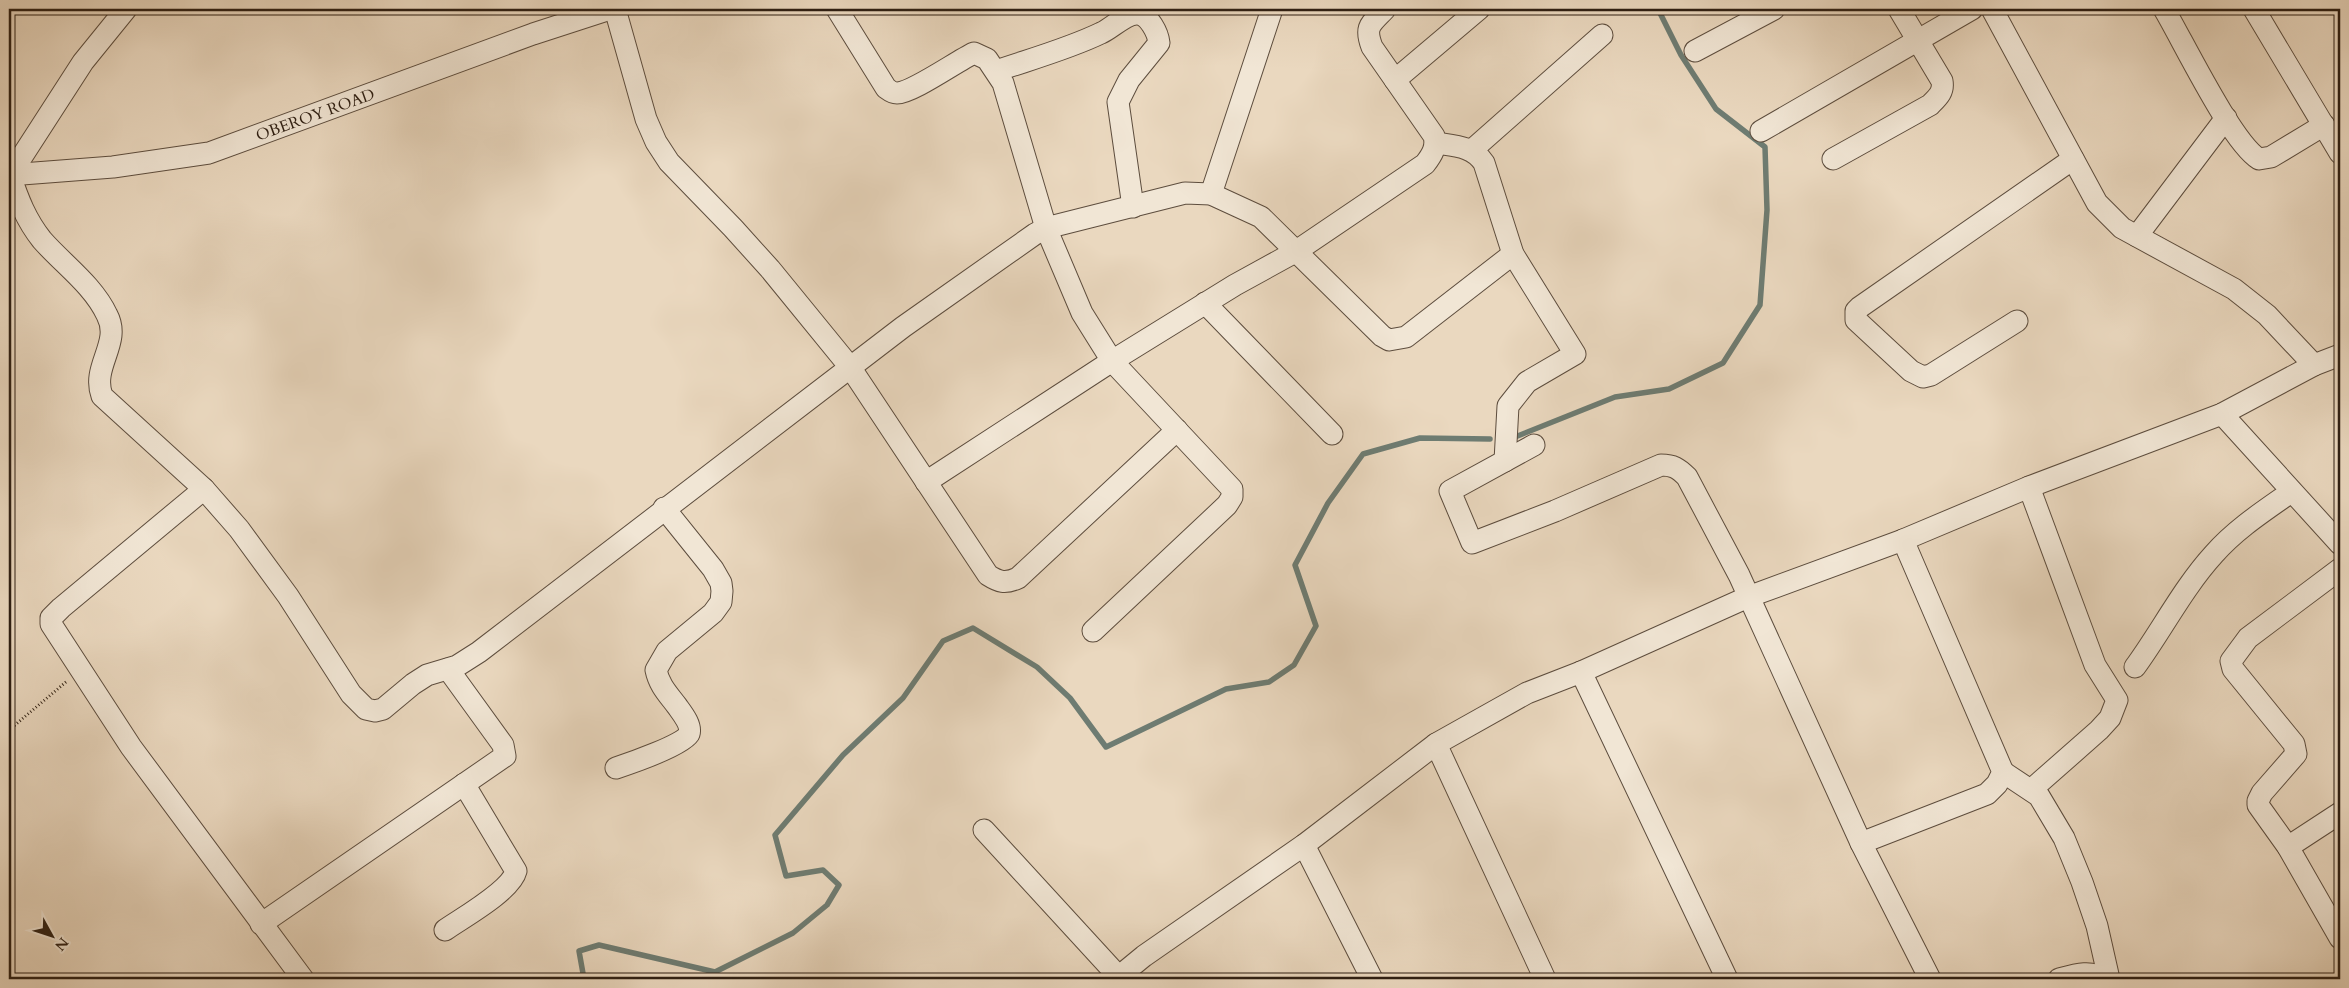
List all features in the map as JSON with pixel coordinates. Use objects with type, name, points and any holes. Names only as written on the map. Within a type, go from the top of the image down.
[{"type":"street","points":[[126,9],[84,62],[9,175],[23,213],[42,239],[97,299],[108,316],[111,329],[110,345],[99,372],[98,385],[102,396],[204,489],[239,529],[288,596],[351,694],[366,709],[375,711],[383,709],[413,684],[437,671],[448,669],[466,661],[479,652],[850,367],[994,262],[1046,228],[1185,193],[1211,194],[1261,217],[1382,336],[1389,340],[1406,337],[1513,254]]},
{"type":"street","name":"OBEROY ROAD","points":[[9,175],[113,167],[209,153],[533,34],[610,9]]},
{"type":"street","points":[[615,9],[646,119],[656,142],[669,162],[764,262],[850,367],[988,575],[999,582],[1008,582],[1018,578],[1177,430]]},
{"type":"street","points":[[837,9],[886,88],[891,92],[899,93],[912,87],[974,53],[987,59],[1003,83],[1046,228],[1082,313],[1112,361],[1224,478],[1232,489],[1232,497],[1227,505],[1093,631]]},
{"type":"street","points":[[1211,194],[1272,9]]},
{"type":"street","points":[[926,482],[1205,303],[1296,252],[1425,164],[1432,154],[1436,143],[1434,136],[1372,46],[1367,33],[1369,26],[1385,9]]},
{"type":"street","points":[[1395,80],[1479,9]]},
{"type":"street","points":[[1694,51],[1774,9]]},
{"type":"street","points":[[1833,159],[1930,105],[1940,95],[1943,88],[1942,81],[1900,9]]},
{"type":"street","points":[[1761,131],[1972,9]]},
{"type":"street","points":[[1992,9],[2097,203],[2122,228],[2234,289],[2267,315],[2314,365]]},
{"type":"street","points":[[2164,9],[2226,118],[2250,154],[2259,159],[2271,157],[2324,125]]},
{"type":"street","points":[[2254,9],[2340,153]]},
{"type":"street","points":[[996,71],[1102,33],[1134,14],[1140,14],[1146,18],[1158,36],[1160,43],[1129,80],[1118,102],[1133,207]]},
{"type":"street","points":[[1472,150],[1602,35]]},
{"type":"street","points":[[2137,236],[2226,118]]},
{"type":"street","points":[[1436,143],[1472,150],[1484,164],[1513,254],[1575,354],[1526,382],[1508,406],[1505,461]]},
{"type":"street","points":[[2017,321],[1931,375],[1923,377],[1911,371],[1856,320],[1856,312],[1860,307],[2073,158]]},
{"type":"street","points":[[1205,303],[1332,434]]},
{"type":"street","points":[[984,830],[1118,978],[1144,956],[1304,845],[1436,744],[1527,693],[1581,672],[1748,597],[1903,540],[2029,487],[2222,414],[2314,365],[2340,355]]},
{"type":"street","points":[[2222,414],[2340,544]]},
{"type":"street","points":[[1534,445],[1450,492],[1472,543],[1556,511],[1661,465],[1673,465],[1687,477],[1713,524],[1861,843],[1930,979]]},
{"type":"street","points":[[2029,487],[2095,665],[2117,700],[2110,718],[2032,790]]},
{"type":"street","points":[[204,489],[51,618],[51,624],[131,748],[197,834],[303,979]]},
{"type":"street","points":[[2135,667],[2192,580],[2215,553],[2245,525],[2292,492]]},
{"type":"street","points":[[616,768],[672,746],[688,736],[690,732],[687,721],[658,682],[656,670],[667,651],[713,613],[720,602],[721,582],[664,508]]},
{"type":"street","points":[[1903,540],[2003,772],[2039,796],[2064,838],[2097,926],[2108,979]]},
{"type":"street","points":[[2340,569],[2248,638],[2231,661],[2233,669],[2294,744],[2296,754],[2291,762],[2258,800],[2260,811],[2288,847],[2340,938]]},
{"type":"street","points":[[261,924],[500,760],[505,753],[503,745],[448,669]]},
{"type":"street","points":[[1581,672],[1727,979]]},
{"type":"street","points":[[1436,744],[1545,979]]},
{"type":"street","points":[[1861,843],[1987,794],[1997,784],[2003,772]]},
{"type":"street","points":[[445,930],[502,890],[515,877],[516,872],[464,784]]},
{"type":"street","points":[[2288,847],[2340,813]]},
{"type":"street","points":[[1304,845],[1372,979]]},
{"type":"street","points":[[2059,979],[2081,973],[2097,974],[2108,979]]},
{"type":"path","points":[[9,730],[80,670]]},
{"type":"waterway","points":[[1510,439],[1615,397],[1669,389],[1723,363],[1760,305],[1767,210],[1765,147],[1716,109],[1681,55],[1658,9]]},
{"type":"waterway","points":[[584,979],[579,951],[599,945],[715,972],[793,933],[827,905],[839,885],[823,870],[786,876],[775,835],[843,755],[903,698],[943,641],[973,628],[1037,667],[1070,698],[1106,747],[1226,689],[1269,682],[1294,665],[1316,626],[1295,565],[1328,503],[1363,454],[1420,438],[1490,439]]}]
